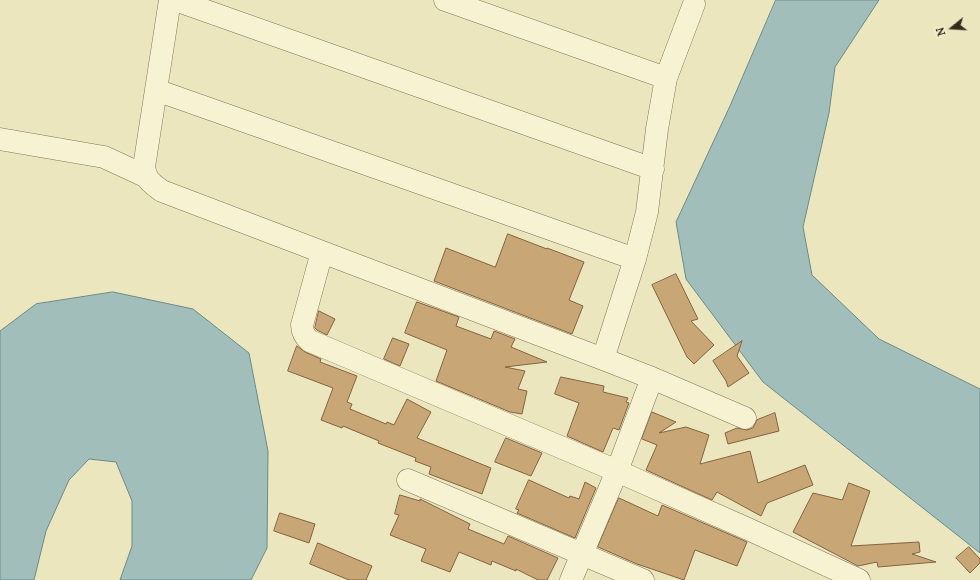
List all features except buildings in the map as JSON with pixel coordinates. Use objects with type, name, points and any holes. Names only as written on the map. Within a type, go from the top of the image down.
[{"type":"street","points":[[145,176],[144,167],[170,0]]},
{"type":"street","points":[[175,0],[653,169]]},
{"type":"street","points":[[445,0],[666,78]]},
{"type":"street","points":[[603,359],[635,260],[647,212],[657,129],[666,78],[691,1]]},
{"type":"street","points":[[156,90],[635,260]]},
{"type":"street","points":[[0,139],[104,157],[145,176],[152,184],[162,191],[652,378],[745,418]]},
{"type":"street","points":[[322,252],[302,324],[302,330],[305,337],[310,341],[618,472],[859,580]]},
{"type":"street","points":[[571,580],[618,472],[652,378]]},
{"type":"street","points":[[408,480],[643,580]]},
{"type":"water","points":[[776,0],[879,0],[835,67],[829,113],[803,227],[812,275],[879,339],[980,389],[980,553],[763,382],[686,279],[676,222],[730,106]]},
{"type":"water","points":[[113,292],[193,309],[249,353],[268,451],[267,548],[251,580],[120,580],[132,546],[132,501],[116,462],[89,459],[69,480],[46,531],[34,580],[0,580],[0,331],[36,304]]}]
